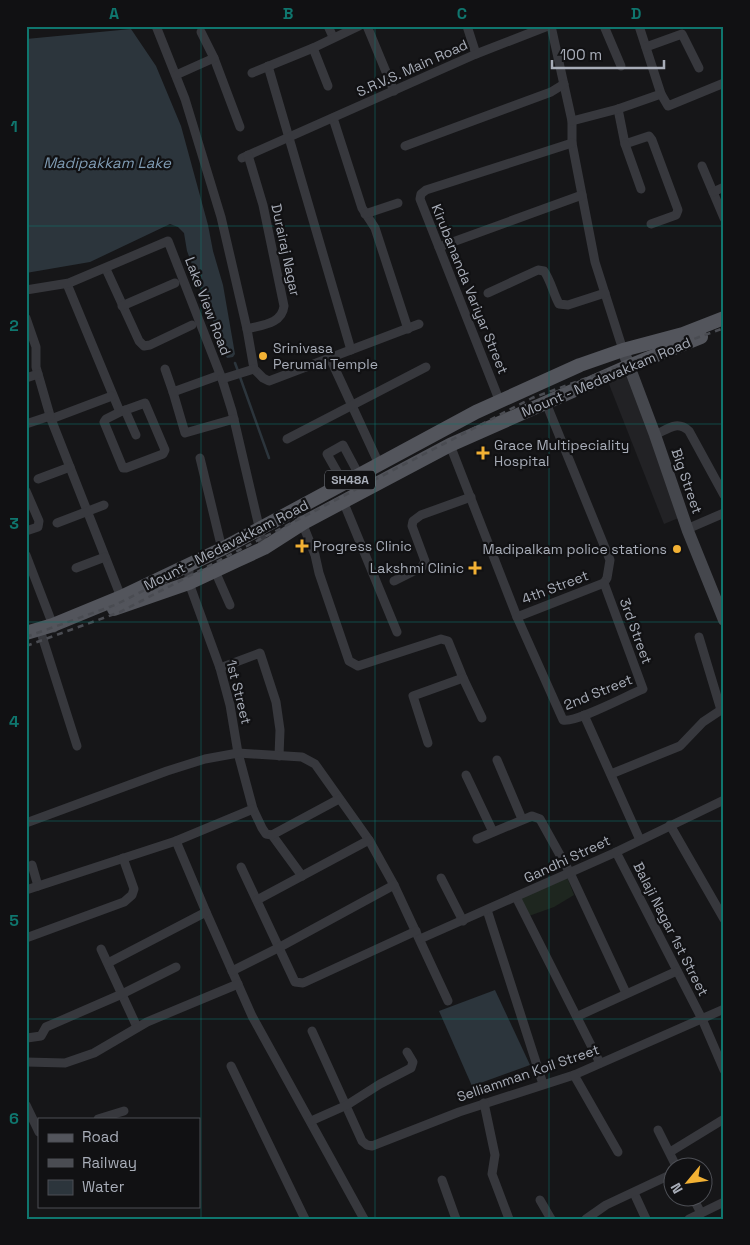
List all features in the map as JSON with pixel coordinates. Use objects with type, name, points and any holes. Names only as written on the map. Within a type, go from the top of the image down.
[{"type":"main road","name":"Mount - Medavakkam Road","points":[[26,642],[222,549],[476,412],[580,365],[623,350],[683,334],[724,318]]},
{"type":"main road","name":"Mount - Medavakkam Road","points":[[26,633],[54,628],[189,583],[264,548],[303,523],[450,445],[629,366],[724,327]]},
{"type":"street","points":[[156,26],[186,100],[221,218],[248,329],[251,369],[269,381],[419,324]]},
{"type":"street","points":[[328,26],[333,37]]},
{"type":"street","points":[[252,73],[313,48],[359,26]]},
{"type":"street","points":[[367,26],[394,91]]},
{"type":"street","points":[[467,26],[476,54]]},
{"type":"street","points":[[550,26],[572,120],[572,143],[595,262],[623,350]]},
{"type":"street","name":"S.R.V.S. Main Road","points":[[245,156],[476,54],[550,26]]},
{"type":"street","points":[[604,26],[621,66]]},
{"type":"street","points":[[639,26],[661,94],[668,106],[724,83]]},
{"type":"street","points":[[201,32],[214,58],[240,127]]},
{"type":"street","points":[[646,47],[682,34],[699,68]]},
{"type":"street","points":[[313,48],[328,86]]},
{"type":"street","points":[[176,75],[214,58]]},
{"type":"street","points":[[268,66],[352,350]]},
{"type":"street","points":[[406,146],[551,92],[564,84]]},
{"type":"street","points":[[572,120],[618,109],[661,94]]},
{"type":"street","points":[[618,109],[625,144],[641,189]]},
{"type":"street","points":[[333,118],[365,214],[371,219],[375,228],[408,329]]},
{"type":"street","points":[[625,144],[649,136],[678,210],[676,215],[651,224]]},
{"type":"street","name":"Kirubananda Variyar Street","points":[[500,402],[420,199],[421,194],[426,190],[529,155],[572,143]]},
{"type":"street","name":"Durairaj Nagar","points":[[245,156],[263,205],[284,306],[281,316],[276,321],[248,329]]},
{"type":"street","points":[[702,166],[724,218]]},
{"type":"street","points":[[713,192],[724,187]]},
{"type":"street","points":[[439,247],[582,195]]},
{"type":"street","points":[[365,214],[398,203]]},
{"type":"street","name":"Lake View Road","points":[[26,290],[67,284],[168,241],[223,377],[249,479],[258,529],[264,548]]},
{"type":"street","points":[[106,269],[139,341],[144,346],[192,325]]},
{"type":"street","points":[[488,293],[538,270],[544,271],[547,275],[559,304],[568,305],[605,294]]},
{"type":"street","points":[[122,306],[175,282]]},
{"type":"street","points":[[67,284],[112,396],[136,434]]},
{"type":"street","points":[[26,318],[36,347],[38,374],[50,417],[121,597]]},
{"type":"street","name":"Big Street","points":[[623,350],[655,435],[687,529],[724,620]]},
{"type":"street","points":[[330,358],[379,464]]},
{"type":"street","points":[[287,438],[353,406],[426,367]]},
{"type":"street","points":[[165,369],[185,433],[234,419]]},
{"type":"street","points":[[173,392],[251,369]]},
{"type":"street","points":[[26,378],[38,374]]},
{"type":"street","points":[[26,424],[112,396]]},
{"type":"street","points":[[145,403],[165,450],[164,454],[126,468],[120,465],[104,422],[106,419],[122,411],[145,403]]},
{"type":"street","points":[[546,403],[610,560],[607,578],[604,583]]},
{"type":"street","points":[[655,435],[679,425],[683,426],[688,431],[724,495]]},
{"type":"street","points":[[344,484],[327,454],[343,445],[359,475]]},
{"type":"street","points":[[450,445],[517,616]]},
{"type":"street","points":[[200,458],[222,549]]},
{"type":"street","points":[[38,479],[70,467]]},
{"type":"street","points":[[26,491],[39,521],[38,527],[26,531]]},
{"type":"street","points":[[394,581],[422,568],[424,564],[412,526],[413,521],[421,515],[471,497]]},
{"type":"street","points":[[343,501],[397,632]]},
{"type":"street","points":[[57,523],[104,505]]},
{"type":"street","points":[[296,509],[315,554],[319,572],[349,661],[358,666],[441,639],[448,641],[482,718]]},
{"type":"street","points":[[687,529],[724,513]]},
{"type":"street","points":[[26,555],[54,628]]},
{"type":"street","points":[[76,568],[105,556]]},
{"type":"street","points":[[189,565],[189,583]]},
{"type":"street","points":[[215,570],[230,605]]},
{"type":"street","name":"1st Street","points":[[189,583],[220,668],[230,705],[238,753],[253,809],[266,834],[272,835]]},
{"type":"street","name":"4th Street","points":[[517,616],[604,583]]},
{"type":"street","name":"3rd Street","points":[[604,583],[643,689]]},
{"type":"street","name":"2nd Street","points":[[517,616],[563,720],[568,721],[584,715],[643,689]]},
{"type":"street","points":[[42,636],[77,746]]},
{"type":"street","points":[[611,774],[680,746],[702,722],[722,709],[699,637]]},
{"type":"street","points":[[220,668],[260,653],[276,702],[280,730],[279,756]]},
{"type":"street","points":[[428,743],[413,696],[463,678]]},
{"type":"street","points":[[584,715],[640,840]]},
{"type":"street","points":[[26,823],[205,759],[238,753],[302,757],[314,764],[369,840],[394,885],[448,1001]]},
{"type":"street","points":[[497,760],[522,819]]},
{"type":"street","points":[[466,775],[492,832]]},
{"type":"street","points":[[302,876],[272,835],[339,799]]},
{"type":"street","name":"Gandhi Street","points":[[280,947],[295,982],[303,983],[418,935],[463,921],[616,852],[724,800]]},
{"type":"street","points":[[26,890],[176,841],[253,809]]},
{"type":"street","points":[[476,839],[522,819],[532,816],[540,819],[570,873],[626,993]]},
{"type":"street","points":[[670,825],[724,919]]},
{"type":"street","points":[[257,900],[369,840]]},
{"type":"street","points":[[176,841],[252,1016],[364,1219]]},
{"type":"street","name":"Balaji Nagar 1st Street","points":[[616,852],[702,1019],[724,1070]]},
{"type":"street","points":[[26,938],[124,902],[132,895],[134,889],[123,858]]},
{"type":"street","points":[[32,865],[38,886]]},
{"type":"street","points":[[241,866],[280,947]]},
{"type":"street","points":[[441,878],[463,921]]},
{"type":"street","points":[[232,971],[394,885]]},
{"type":"street","points":[[516,897],[578,1016],[600,1064]]},
{"type":"street","points":[[487,910],[543,1084]]},
{"type":"street","points":[[108,963],[206,912]]},
{"type":"street","points":[[101,948],[137,1028]]},
{"type":"street","points":[[27,1038],[41,1036],[46,1027],[122,994],[176,967]]},
{"type":"street","points":[[578,1016],[677,971]]},
{"type":"street","points":[[26,1062],[65,1063],[94,1053],[147,1022],[238,984]]},
{"type":"street","name":"Selliamman Koil Street","points":[[347,1106],[362,1141],[372,1146],[484,1103],[574,1075],[724,1009]]},
{"type":"street","points":[[312,1031],[347,1106]]},
{"type":"street","points":[[311,1121],[347,1106],[380,1084],[413,1066],[413,1062],[407,1052]]},
{"type":"street","points":[[231,1066],[305,1219]]},
{"type":"street","points":[[574,1075],[618,1152]]},
{"type":"street","points":[[484,1103],[495,1155],[492,1174],[509,1219]]},
{"type":"street","points":[[26,1105],[38,1130]]},
{"type":"street","points":[[101,1118],[124,1110]]},
{"type":"street","points":[[670,1152],[724,1120]]},
{"type":"street","points":[[658,1130],[673,1158]]},
{"type":"street","points":[[586,1219],[606,1205],[662,1179]]},
{"type":"street","points":[[442,1180],[456,1219]]},
{"type":"street","points":[[634,1193],[646,1219]]},
{"type":"street","points":[[540,1200],[551,1219]]},
{"type":"street","points":[[688,1219],[724,1202]]},
{"type":"street","points":[[698,1208],[701,1213]]},
{"type":"shaded area","points":[[626,370],[681,517],[664,524],[607,379]]},
{"type":"shaded area","points":[[567,877],[574,895],[554,907],[529,916],[519,899]]},
{"type":"water","name":"Madipakkam Lake","points":[[131,29],[156,66],[181,126],[223,285],[235,354],[233,357],[227,358],[226,356],[187,251],[184,233],[178,227],[170,224],[90,262],[26,273],[26,39]]},
{"type":"water","points":[[495,990],[530,1065],[472,1086],[439,1011]]},
{"type":"waterway","points":[[235,363],[238,371]]},
{"type":"waterway","points":[[240,377],[269,458]]},
{"type":"railway","points":[[26,646],[120,612],[532,398],[724,328]]},
{"type":"railway","points":[[26,637],[115,605],[196,564]]},
{"type":"place","name":"Srinivasa Perumal Temple","points":[[263,356]]},
{"type":"place","name":"Grace Multipeciality Hospital","points":[[483,453]]},
{"type":"place","name":"Progress Clinic","points":[[302,546]]},
{"type":"place","name":"Madipalkam police stations","points":[[677,549]]},
{"type":"place","name":"Lakshmi Clinic","points":[[475,568]]}]
